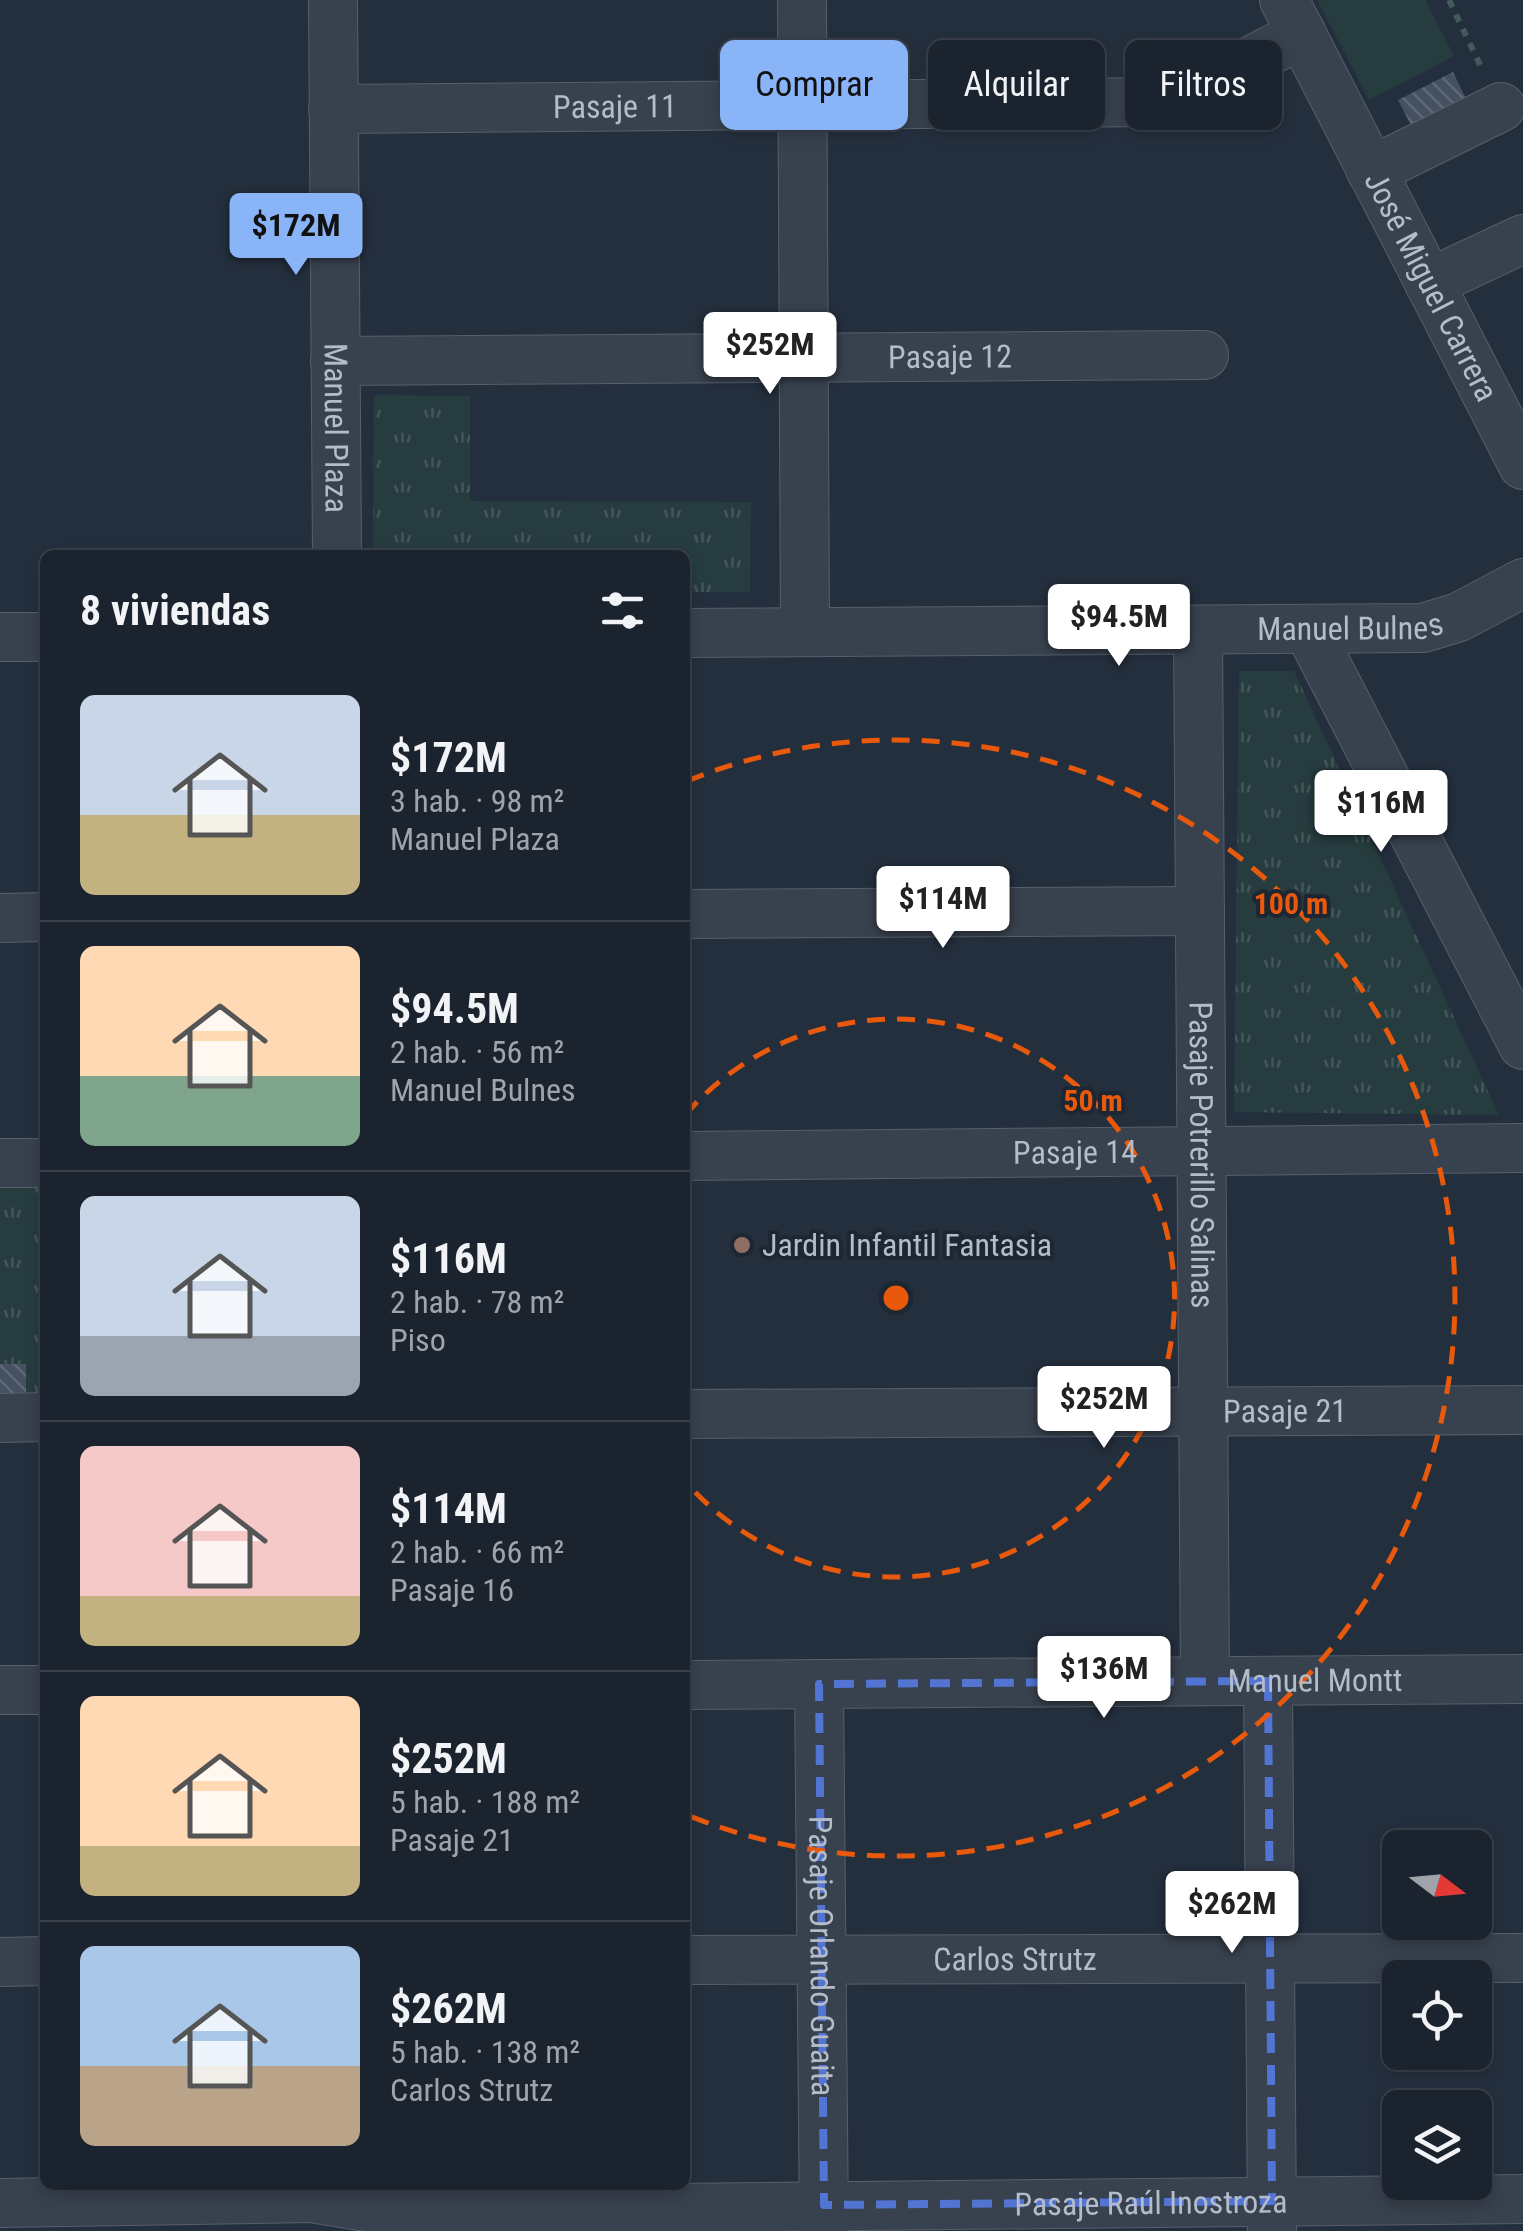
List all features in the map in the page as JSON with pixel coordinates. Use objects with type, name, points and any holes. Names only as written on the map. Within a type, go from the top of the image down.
[{"type":"street","name":"Manuel Plaza","points":[[332,0],[337,550]]},
{"type":"street","points":[[802,0],[802,40]]},
{"type":"street","name":"Pasaje 11","points":[[908,104],[1156,102],[1190,92],[1293,17]]},
{"type":"street","name":"José Miguel Carrera","points":[[1293,17],[1523,465]]},
{"type":"street","name":"Pasaje 11","points":[[333,108],[720,106]]},
{"type":"street","points":[[1371,171],[1501,107]]},
{"type":"street","points":[[802,130],[805,632]]},
{"type":"street","points":[[1429,283],[1523,238]]},
{"type":"street","name":"Pasaje 12","points":[[335,362],[1204,355]]},
{"type":"street","name":"Manuel Bulnes","points":[[690,633],[1438,626],[1523,584]]},
{"type":"street","points":[[1308,629],[1523,1045]]},
{"type":"street","name":"Pasaje Potrerillo Salinas","points":[[1198,630],[1205,1681]]},
{"type":"street","points":[[0,637],[40,637]]},
{"type":"street","points":[[690,914],[1200,911]]},
{"type":"street","points":[[0,918],[40,918]]},
{"type":"street","name":"Pasaje 14","points":[[690,1156],[1523,1148]]},
{"type":"street","points":[[0,1163],[40,1163]]},
{"type":"street","name":"Pasaje 21","points":[[690,1414],[1523,1410]]},
{"type":"street","points":[[0,1418],[40,1417]]},
{"type":"street","name":"Manuel Montt","points":[[690,1685],[1523,1679]]},
{"type":"street","points":[[1268,1680],[1272,2216]]},
{"type":"street","name":"Pasaje Orlando Guaita","points":[[819,1684],[824,2218]]},
{"type":"street","points":[[0,1690],[40,1690]]},
{"type":"street","name":"Carlos Strutz","points":[[690,1960],[1523,1958]]},
{"type":"street","points":[[0,1962],[40,1962]]},
{"type":"street","name":"Pasaje Raúl Inostroza","points":[[0,2203],[311,2198],[392,2211],[824,2218],[1272,2216],[1523,2199]]},
{"type":"path","points":[[1448,0],[1501,107]]},
{"type":"highlighted area","points":[[1268,1681],[1272,2201],[824,2205],[819,1684]]},
{"type":"green space","points":[[1317,0],[1425,0],[1454,56],[1369,100]]},
{"type":"green space","points":[[374,395],[470,396],[470,501],[751,502],[750,592],[690,592],[690,550],[373,550]]},
{"type":"green space","points":[[1239,671],[1294,671],[1499,1115],[1234,1112]]},
{"type":"green space","points":[[0,1175],[40,1175],[40,1408],[0,1408]]},
{"type":"building","points":[[1453,72],[1469,105],[1415,133],[1398,100]]},
{"type":"building","points":[[0,1364],[26,1364],[26,1401],[0,1401]]},
{"type":"place","name":"Jardin Infantil Fantasia","points":[[742,1245]]}]
